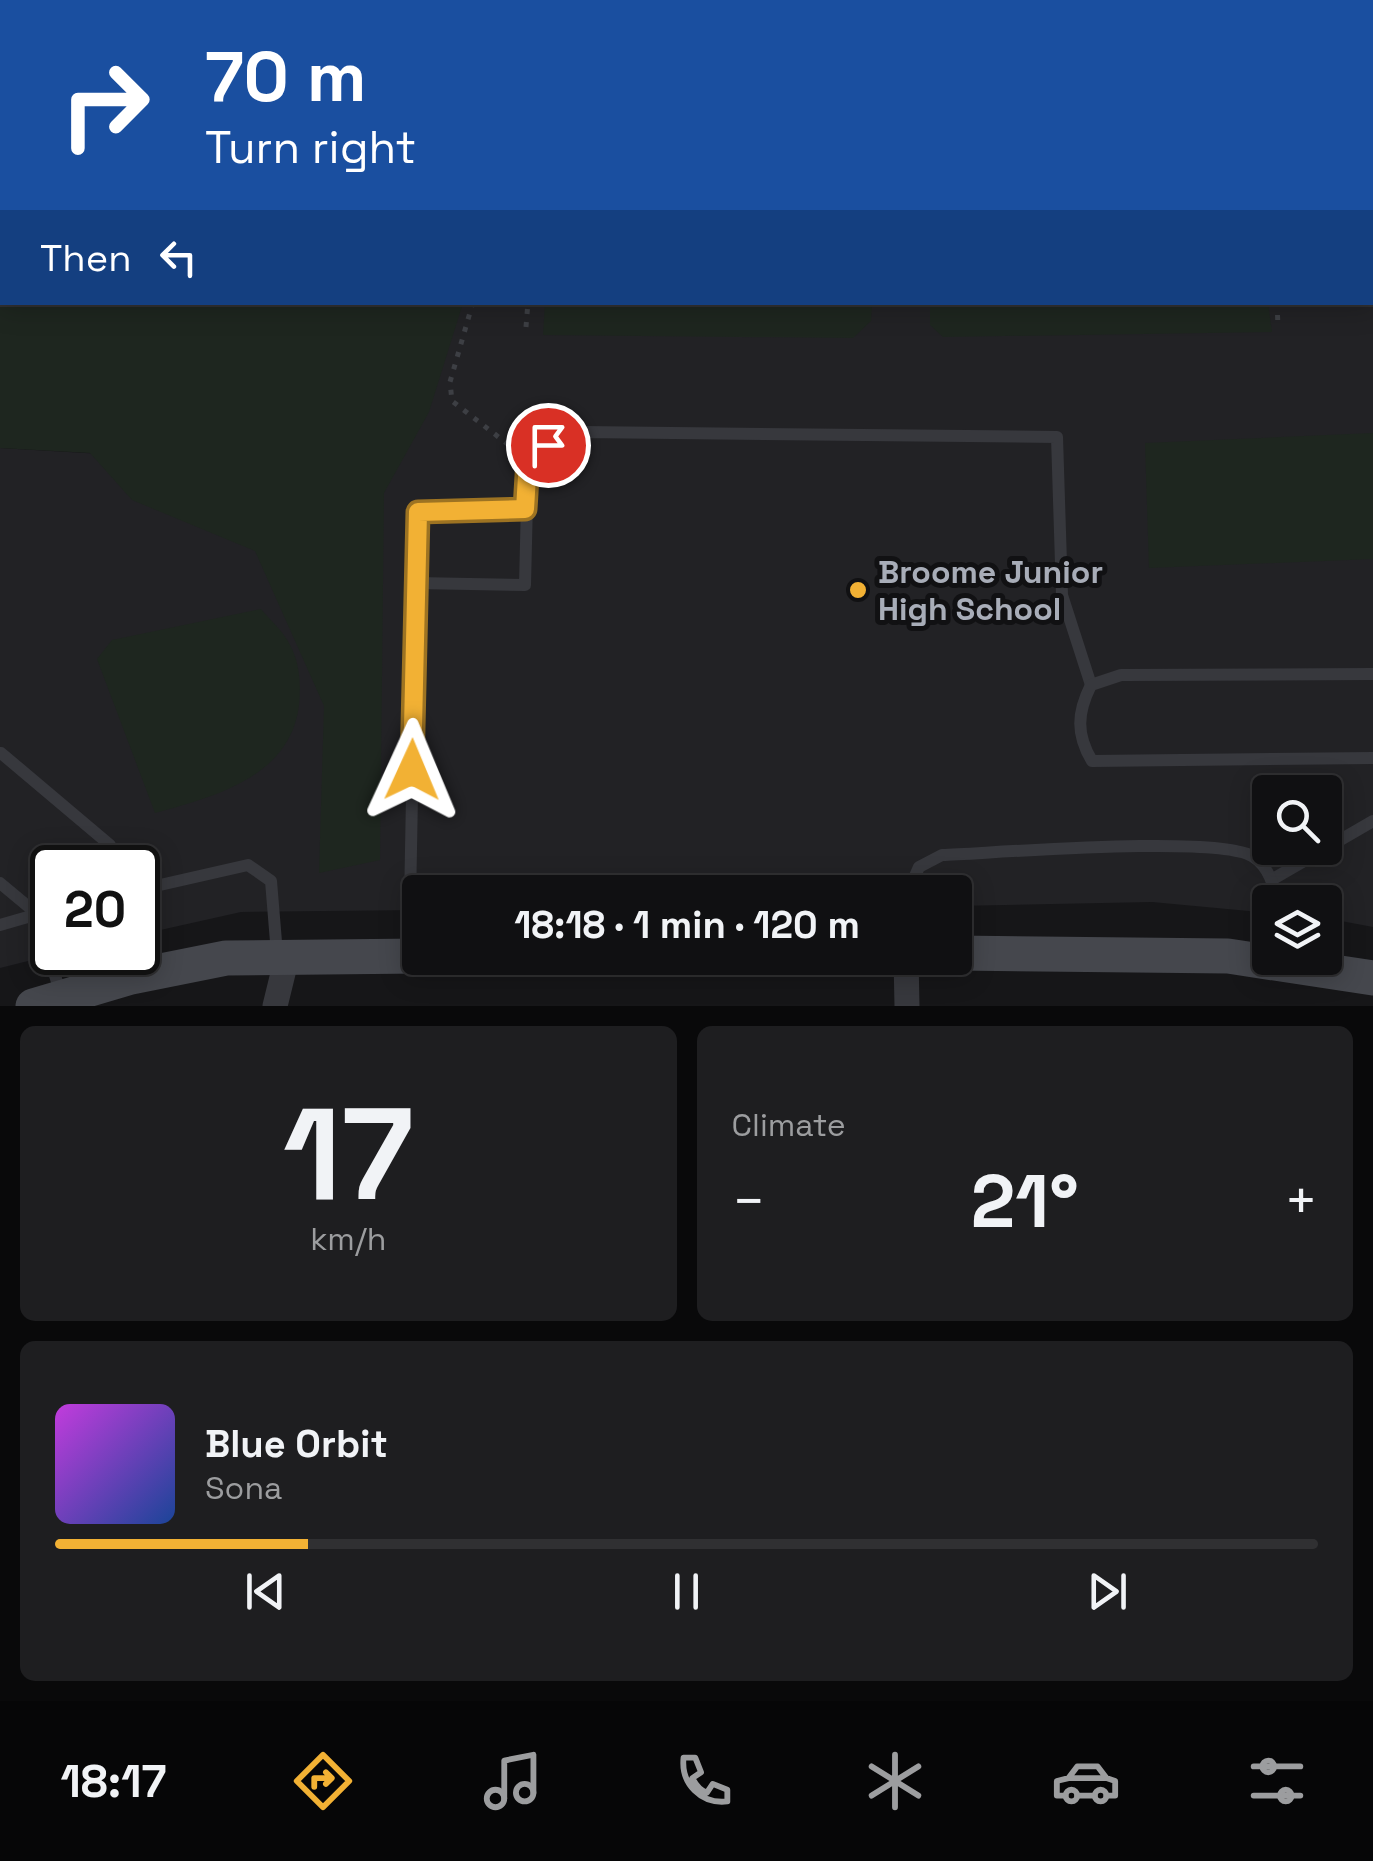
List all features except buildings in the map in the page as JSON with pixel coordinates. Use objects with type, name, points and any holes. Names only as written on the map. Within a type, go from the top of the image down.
[{"type":"street","points":[[972,953],[1084,951],[1252,958]]},
{"type":"street","points":[[48,1002],[131,977],[226,958],[402,956]]},
{"type":"street","points":[[275,1006],[282,957]]},
{"type":"street","points":[[1342,972],[1373,978]]},
{"type":"street","points":[[906,975],[906,1006]]},
{"type":"lane","points":[[416,584],[525,585],[528,460],[548,445],[582,432],[1057,436],[1062,595],[1090,685],[1080,708],[1080,741],[1092,760],[1373,758]]},
{"type":"lane","points":[[415,875],[418,512],[525,509]]},
{"type":"lane","points":[[1090,685],[1121,675],[1373,674]]},
{"type":"lane","points":[[1,753],[109,845]]},
{"type":"lane","points":[[1273,880],[1373,822]]},
{"type":"lane","points":[[915,875],[919,867],[942,855],[1200,846],[1252,856],[1274,885]]},
{"type":"lane","points":[[160,885],[248,866],[271,881],[282,957]]},
{"type":"lane","points":[[0,883],[30,908]]},
{"type":"lane","points":[[0,924],[30,915]]},
{"type":"lane","points":[[44,975],[48,1002]]},
{"type":"path","points":[[471,305],[450,382],[452,401],[528,460]]},
{"type":"path","points":[[526,327],[528,305]]},
{"type":"path","points":[[1277,305],[1278,327]]},
{"type":"shaded area","points":[[0,305],[462,305],[429,412],[384,493],[380,860],[319,873],[324,706],[255,551],[132,500],[90,453],[0,448]]},
{"type":"shaded area","name":"Broome Junior High School","points":[[303,305],[1373,305],[1373,927],[1342,921],[1342,885],[1252,885],[1252,911],[1152,902],[972,906],[972,875],[402,875],[402,910],[241,912],[160,930],[160,845],[30,845],[30,960],[0,968],[0,448],[323,467]]},
{"type":"shaded area","points":[[545,305],[872,305],[871,321],[853,338],[543,335]]},
{"type":"shaded area","points":[[930,305],[1268,305],[1272,332],[943,337],[930,325]]},
{"type":"shaded area","points":[[1373,433],[1373,559],[1149,568],[1145,443]]},
{"type":"shaded area","points":[[261,609],[284,635],[296,659],[300,698],[293,729],[282,750],[247,780],[155,813],[97,659],[112,640]]},
{"type":"place","name":"Broome Junior High School","points":[[858,590]]},
{"type":"route","points":[[412,770],[418,512],[525,509],[528,460],[548,445]]}]
